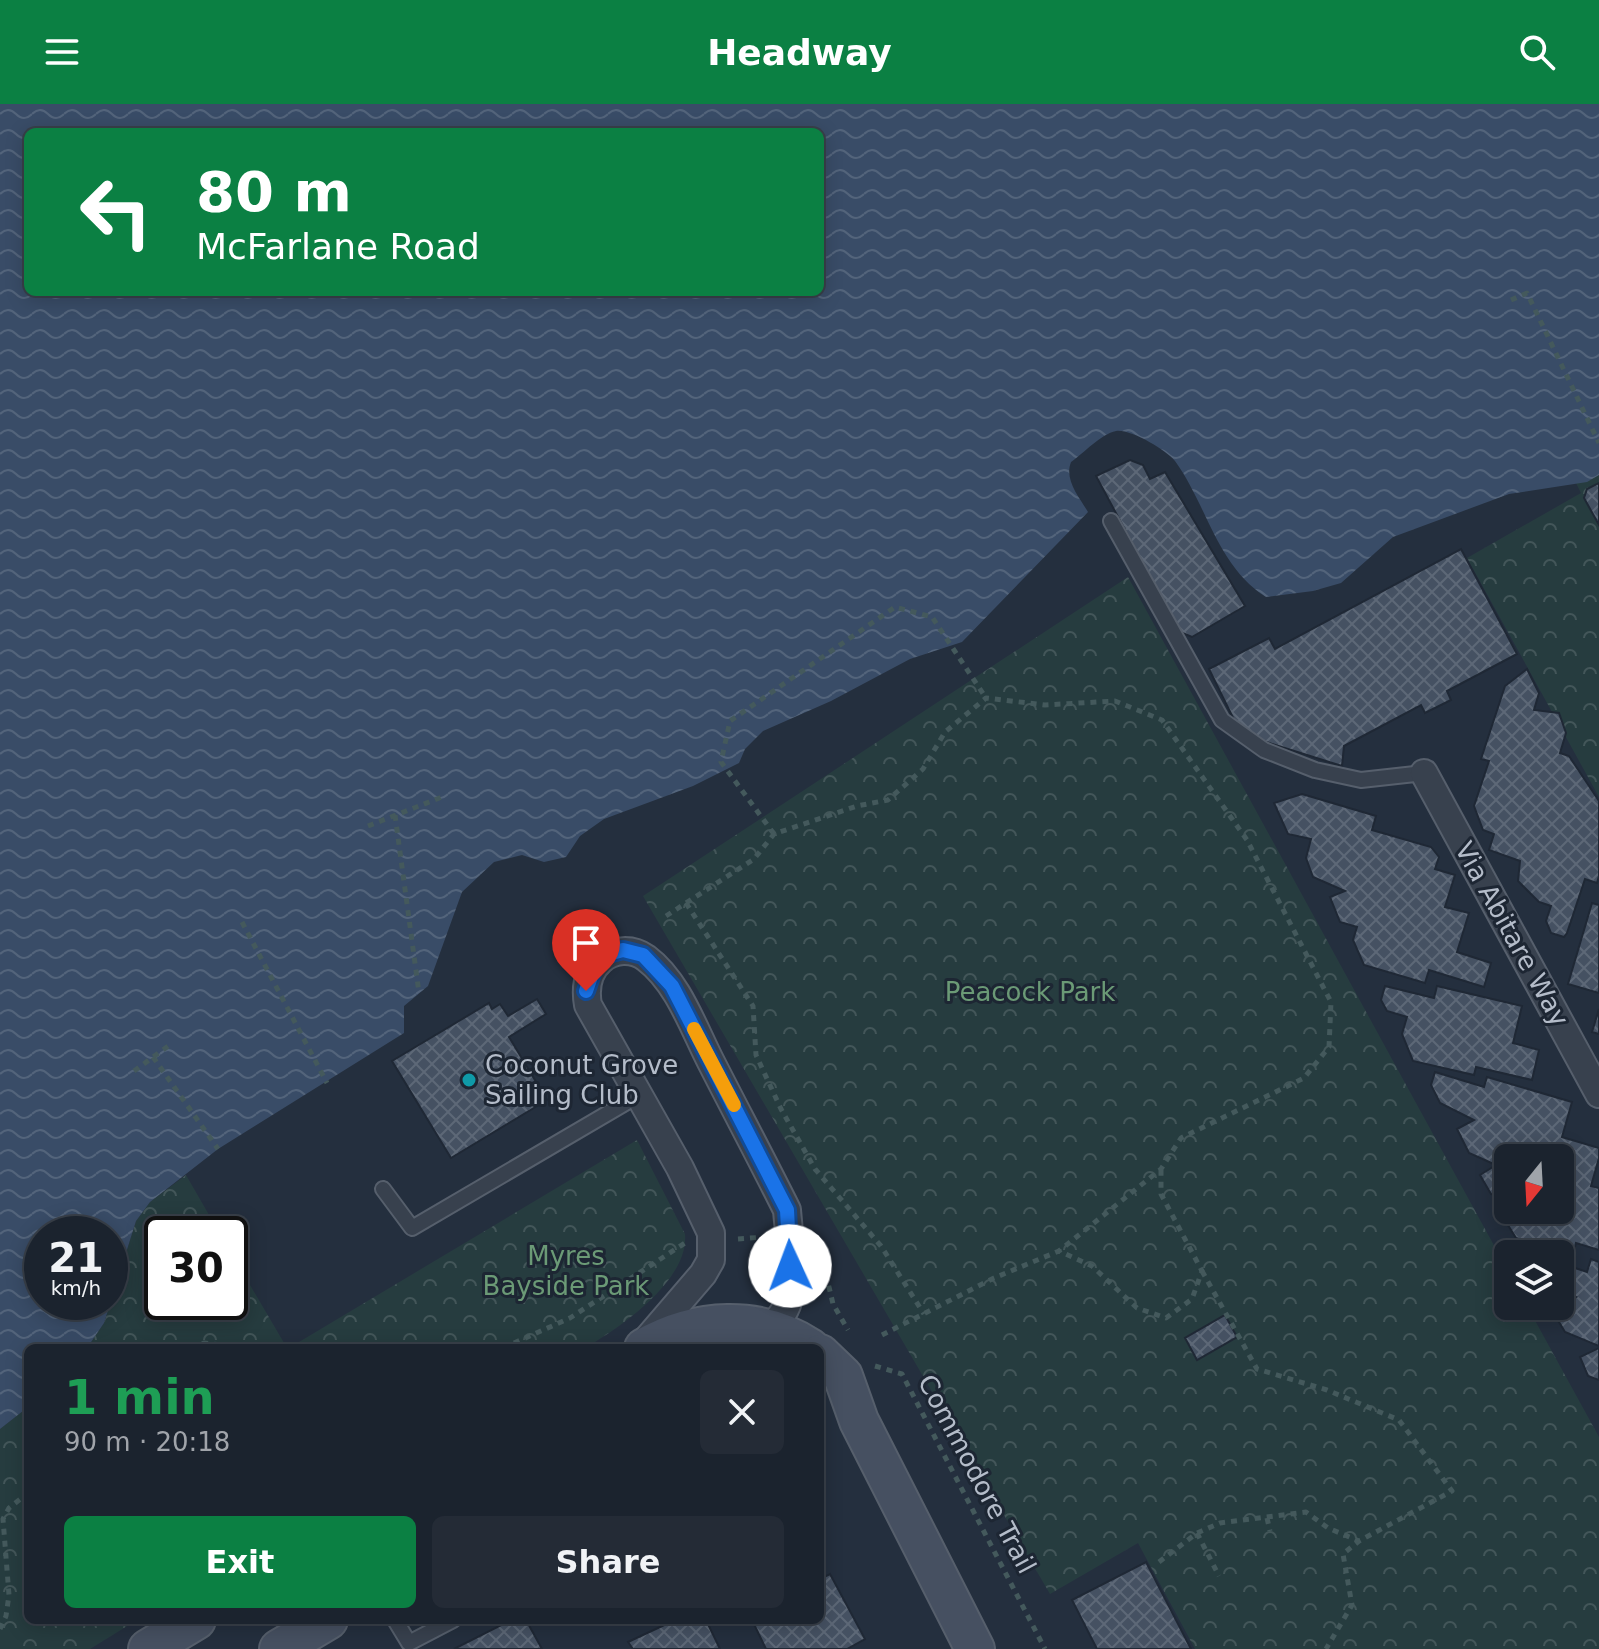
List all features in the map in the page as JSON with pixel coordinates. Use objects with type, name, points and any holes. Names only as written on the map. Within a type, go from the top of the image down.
[{"type":"main road","points":[[650,1344],[688,1328],[713,1324],[741,1324],[760,1338],[790,1344]]},
{"type":"main road","points":[[835,1344],[859,1421],[975,1649]]},
{"type":"main road","points":[[824,1403],[859,1421]]},
{"type":"main road","points":[[148,1649],[189,1624]]},
{"type":"main road","points":[[279,1649],[321,1624]]},
{"type":"street","name":"Via Abitare Way","points":[[1424,773],[1599,1094]]},
{"type":"street","points":[[645,1344],[662,1319],[703,1274],[711,1260],[712,1240],[706,1218],[588,1005],[586,991],[595,965],[608,954],[623,950],[643,955],[672,986],[787,1210],[790,1247],[787,1306],[760,1338]]},
{"type":"lane","points":[[1111,521],[1222,720],[1264,750],[1315,770],[1361,780],[1424,773]]},
{"type":"lane","points":[[383,1189],[412,1228],[639,1095]]},
{"type":"lane","points":[[397,1624],[411,1646],[447,1624]]},
{"type":"path","points":[[1511,300],[1527,293],[1599,443]]},
{"type":"path","points":[[774,834],[721,762],[730,721],[895,607],[932,617],[986,698]]},
{"type":"path","points":[[666,916],[754,859],[774,834],[857,806],[888,800],[923,769],[945,732],[986,698],[1045,705],[1115,701],[1162,720],[1247,840],[1331,1002],[1329,1047],[1304,1078],[1181,1138],[1161,1169],[1059,1251],[994,1278],[882,1335]]},
{"type":"path","points":[[368,826],[442,797]]},
{"type":"path","points":[[395,815],[419,993]]},
{"type":"path","points":[[686,903],[753,1006],[756,1055],[808,1157],[881,1246],[924,1314]]},
{"type":"path","points":[[242,922],[327,1083]]},
{"type":"path","points":[[134,1071],[171,1044]]},
{"type":"path","points":[[153,1057],[218,1149]]},
{"type":"path","points":[[1161,1169],[1161,1194],[1257,1369],[1327,1390],[1399,1420],[1452,1491],[1359,1541],[1343,1554],[1352,1605],[1326,1649]]},
{"type":"path","points":[[727,1239],[773,1237]]},
{"type":"path","points":[[512,1344],[570,1318],[679,1245],[690,1242]]},
{"type":"path","points":[[1059,1251],[1092,1266],[1137,1308],[1166,1318],[1192,1299],[1202,1271]]},
{"type":"path","points":[[809,1258],[825,1270],[833,1304],[835,1344]]},
{"type":"path","name":"Commodore Trail","points":[[866,1360],[872,1366],[902,1374],[1045,1649]]},
{"type":"path","points":[[0,1629],[6,1616],[9,1595],[1,1519],[24,1496]]},
{"type":"path","points":[[1159,1562],[1197,1533],[1230,1521],[1306,1512],[1328,1528],[1359,1541]]},
{"type":"path","points":[[1267,1518],[1270,1531]]},
{"type":"path","points":[[1197,1533],[1219,1576]]},
{"type":"green space","points":[[1599,474],[1599,797],[1467,558],[1581,493],[1576,483]]},
{"type":"green space","name":"Peacock Park","points":[[1128,577],[1494,1245],[1494,1320],[1535,1320],[1599,1437],[1599,1649],[1195,1649],[1138,1543],[1050,1594],[643,896]]},
{"type":"green space","name":"Myres Bayside Park","points":[[637,1140],[685,1234],[683,1251],[665,1285],[634,1315],[591,1344],[296,1344]]},
{"type":"green space","points":[[186,1175],[210,1216],[144,1216],[144,1320],[248,1320],[248,1282],[285,1344],[90,1344],[105,1320],[128,1320],[128,1246],[136,1221],[150,1202]]},
{"type":"green space","points":[[24,1410],[24,1624],[131,1624],[90,1649],[0,1649],[0,1429]]},
{"type":"water","points":[[0,104],[1599,104],[1599,475],[1587,482],[1509,494],[1393,537],[1341,583],[1313,591],[1266,597],[1249,584],[1224,552],[1186,478],[1170,456],[1130,433],[1116,431],[1104,436],[1071,462],[1069,469],[1074,488],[1088,512],[962,642],[910,659],[831,701],[763,731],[745,749],[739,763],[693,786],[604,819],[580,836],[566,857],[544,862],[522,855],[494,862],[462,892],[428,986],[404,1006],[404,1033],[218,1149],[150,1202],[136,1221],[128,1246],[128,1216],[24,1216],[24,1320],[105,1320],[90,1344],[24,1344],[24,1410],[0,1429]]},
{"type":"building","points":[[1130,460],[1143,465],[1150,479],[1165,472],[1245,606],[1192,637],[1180,632],[1096,476]]},
{"type":"building","points":[[1599,483],[1599,525],[1584,498],[1587,489]]},
{"type":"building","points":[[1461,549],[1517,654],[1447,691],[1451,700],[1425,713],[1421,705],[1344,746],[1342,766],[1241,734],[1209,669],[1269,638],[1275,649]]},
{"type":"building","points":[[1527,669],[1539,693],[1534,710],[1559,713],[1566,733],[1560,753],[1569,756],[1599,801],[1599,876],[1597,883],[1585,879],[1564,937],[1551,933],[1546,921],[1551,906],[1539,902],[1518,881],[1520,861],[1489,850],[1494,834],[1483,830],[1474,806],[1489,761],[1481,759],[1505,686]]},
{"type":"building","points":[[1302,794],[1376,816],[1372,830],[1431,847],[1439,857],[1435,869],[1455,875],[1445,907],[1469,913],[1457,952],[1491,963],[1484,987],[1429,970],[1425,983],[1364,965],[1353,940],[1357,927],[1340,922],[1330,897],[1345,891],[1313,877],[1306,858],[1311,839],[1288,834],[1274,803]]},
{"type":"building","points":[[1592,903],[1599,905],[1599,993],[1568,984]]},
{"type":"building","points":[[1385,986],[1434,998],[1437,986],[1522,1006],[1513,1043],[1539,1050],[1532,1080],[1476,1067],[1474,1075],[1413,1061],[1402,1034],[1407,1017],[1387,1011],[1381,1000]]},
{"type":"building","name":"Coconut Grove Sailing Club","points":[[537,999],[546,1014],[509,1037],[547,1100],[451,1158],[392,1061],[489,1003],[492,1009],[500,1004],[508,1016]]},
{"type":"building","points":[[1599,1009],[1599,1034],[1592,1032]]},
{"type":"building","points":[[1435,1072],[1484,1087],[1487,1077],[1572,1102],[1562,1137],[1599,1148],[1591,1186],[1599,1188],[1599,1250],[1576,1243],[1574,1251],[1574,1240],[1523,1240],[1516,1238],[1507,1224],[1574,1224],[1574,1144],[1494,1144],[1494,1164],[1469,1153],[1457,1129],[1474,1120],[1440,1103],[1431,1085]]},
{"type":"building","points":[[1494,1166],[1494,1195],[1491,1194],[1480,1175]]},
{"type":"building","points":[[1591,1259],[1599,1262],[1599,1346],[1565,1332],[1558,1320],[1574,1320],[1574,1268],[1587,1272]]},
{"type":"building","points":[[1225,1315],[1237,1337],[1197,1360],[1185,1338]]},
{"type":"building","points":[[1599,1348],[1599,1380],[1588,1376],[1580,1357]]},
{"type":"building","points":[[1146,1562],[1191,1649],[1097,1649],[1072,1600]]},
{"type":"building","points":[[830,1574],[865,1639],[847,1649],[766,1649],[754,1624],[824,1624],[824,1577]]},
{"type":"building","points":[[503,1624],[528,1624],[542,1649],[454,1649]]},
{"type":"building","points":[[666,1624],[708,1624],[720,1649],[633,1649],[628,1642]]},
{"type":"slow traffic","points":[[694,1029],[734,1105]]},
{"type":"place","name":"Coconut Grove Sailing Club","points":[[469,1080]]},
{"type":"route","points":[[586,991],[595,965],[608,954],[623,950],[643,955],[672,986],[787,1210],[790,1266]]}]
